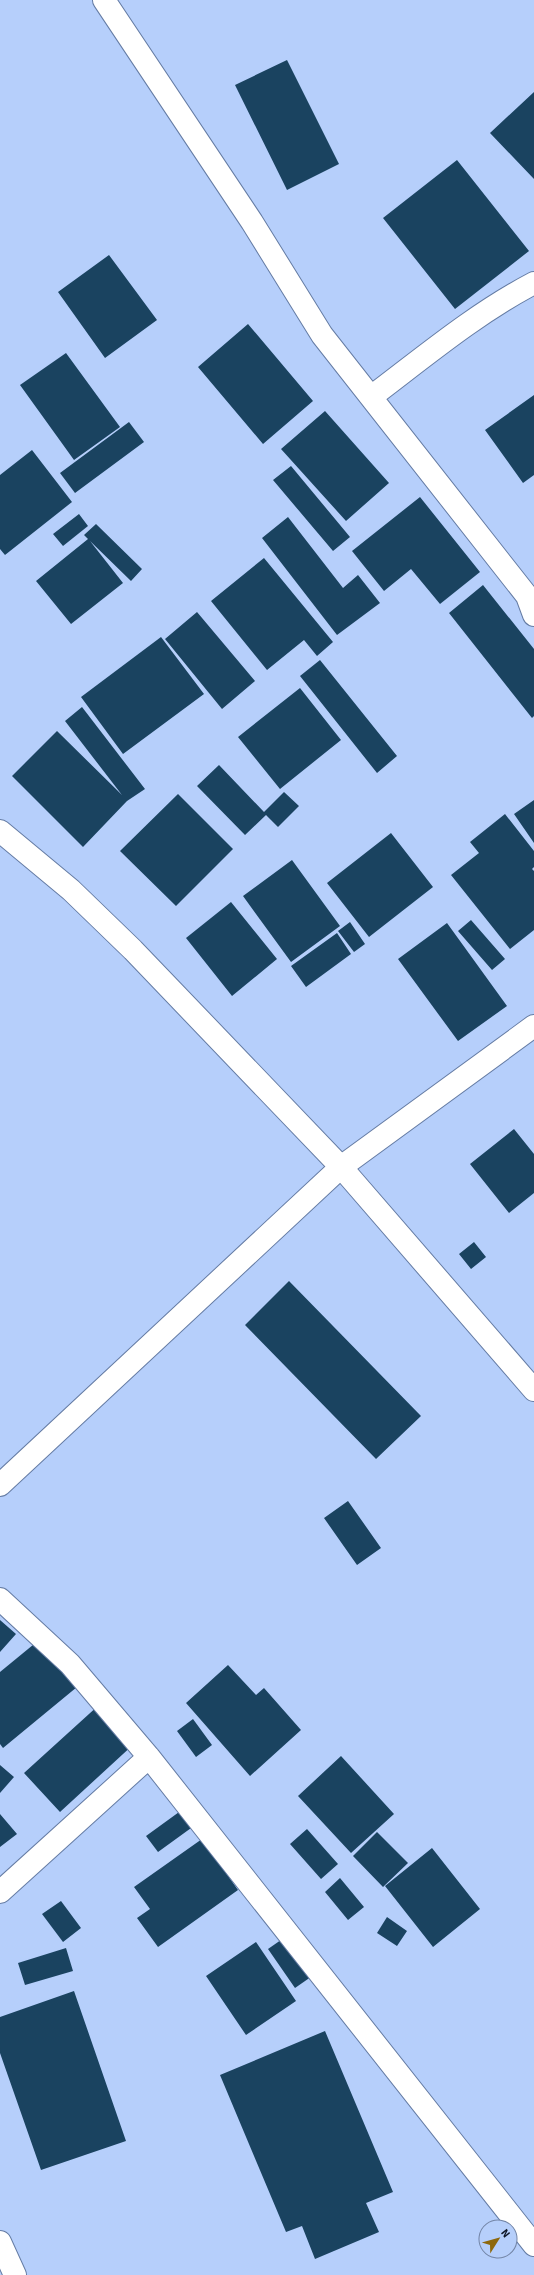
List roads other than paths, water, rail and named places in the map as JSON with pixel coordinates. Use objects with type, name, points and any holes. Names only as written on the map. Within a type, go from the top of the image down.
[{"type":"street","points":[[104,0],[252,222],[322,335],[527,596],[534,615]]},
{"type":"street","points":[[371,397],[469,322],[502,300],[534,283]]},
{"type":"street","points":[[0,831],[71,890],[134,950],[341,1167],[534,1390]]},
{"type":"street","points":[[0,1485],[341,1167],[534,1026]]},
{"type":"street","points":[[0,1599],[70,1664],[149,1757],[534,2245]]},
{"type":"street","points":[[0,1892],[149,1757]]},
{"type":"street","points":[[0,2242],[15,2275]]}]
